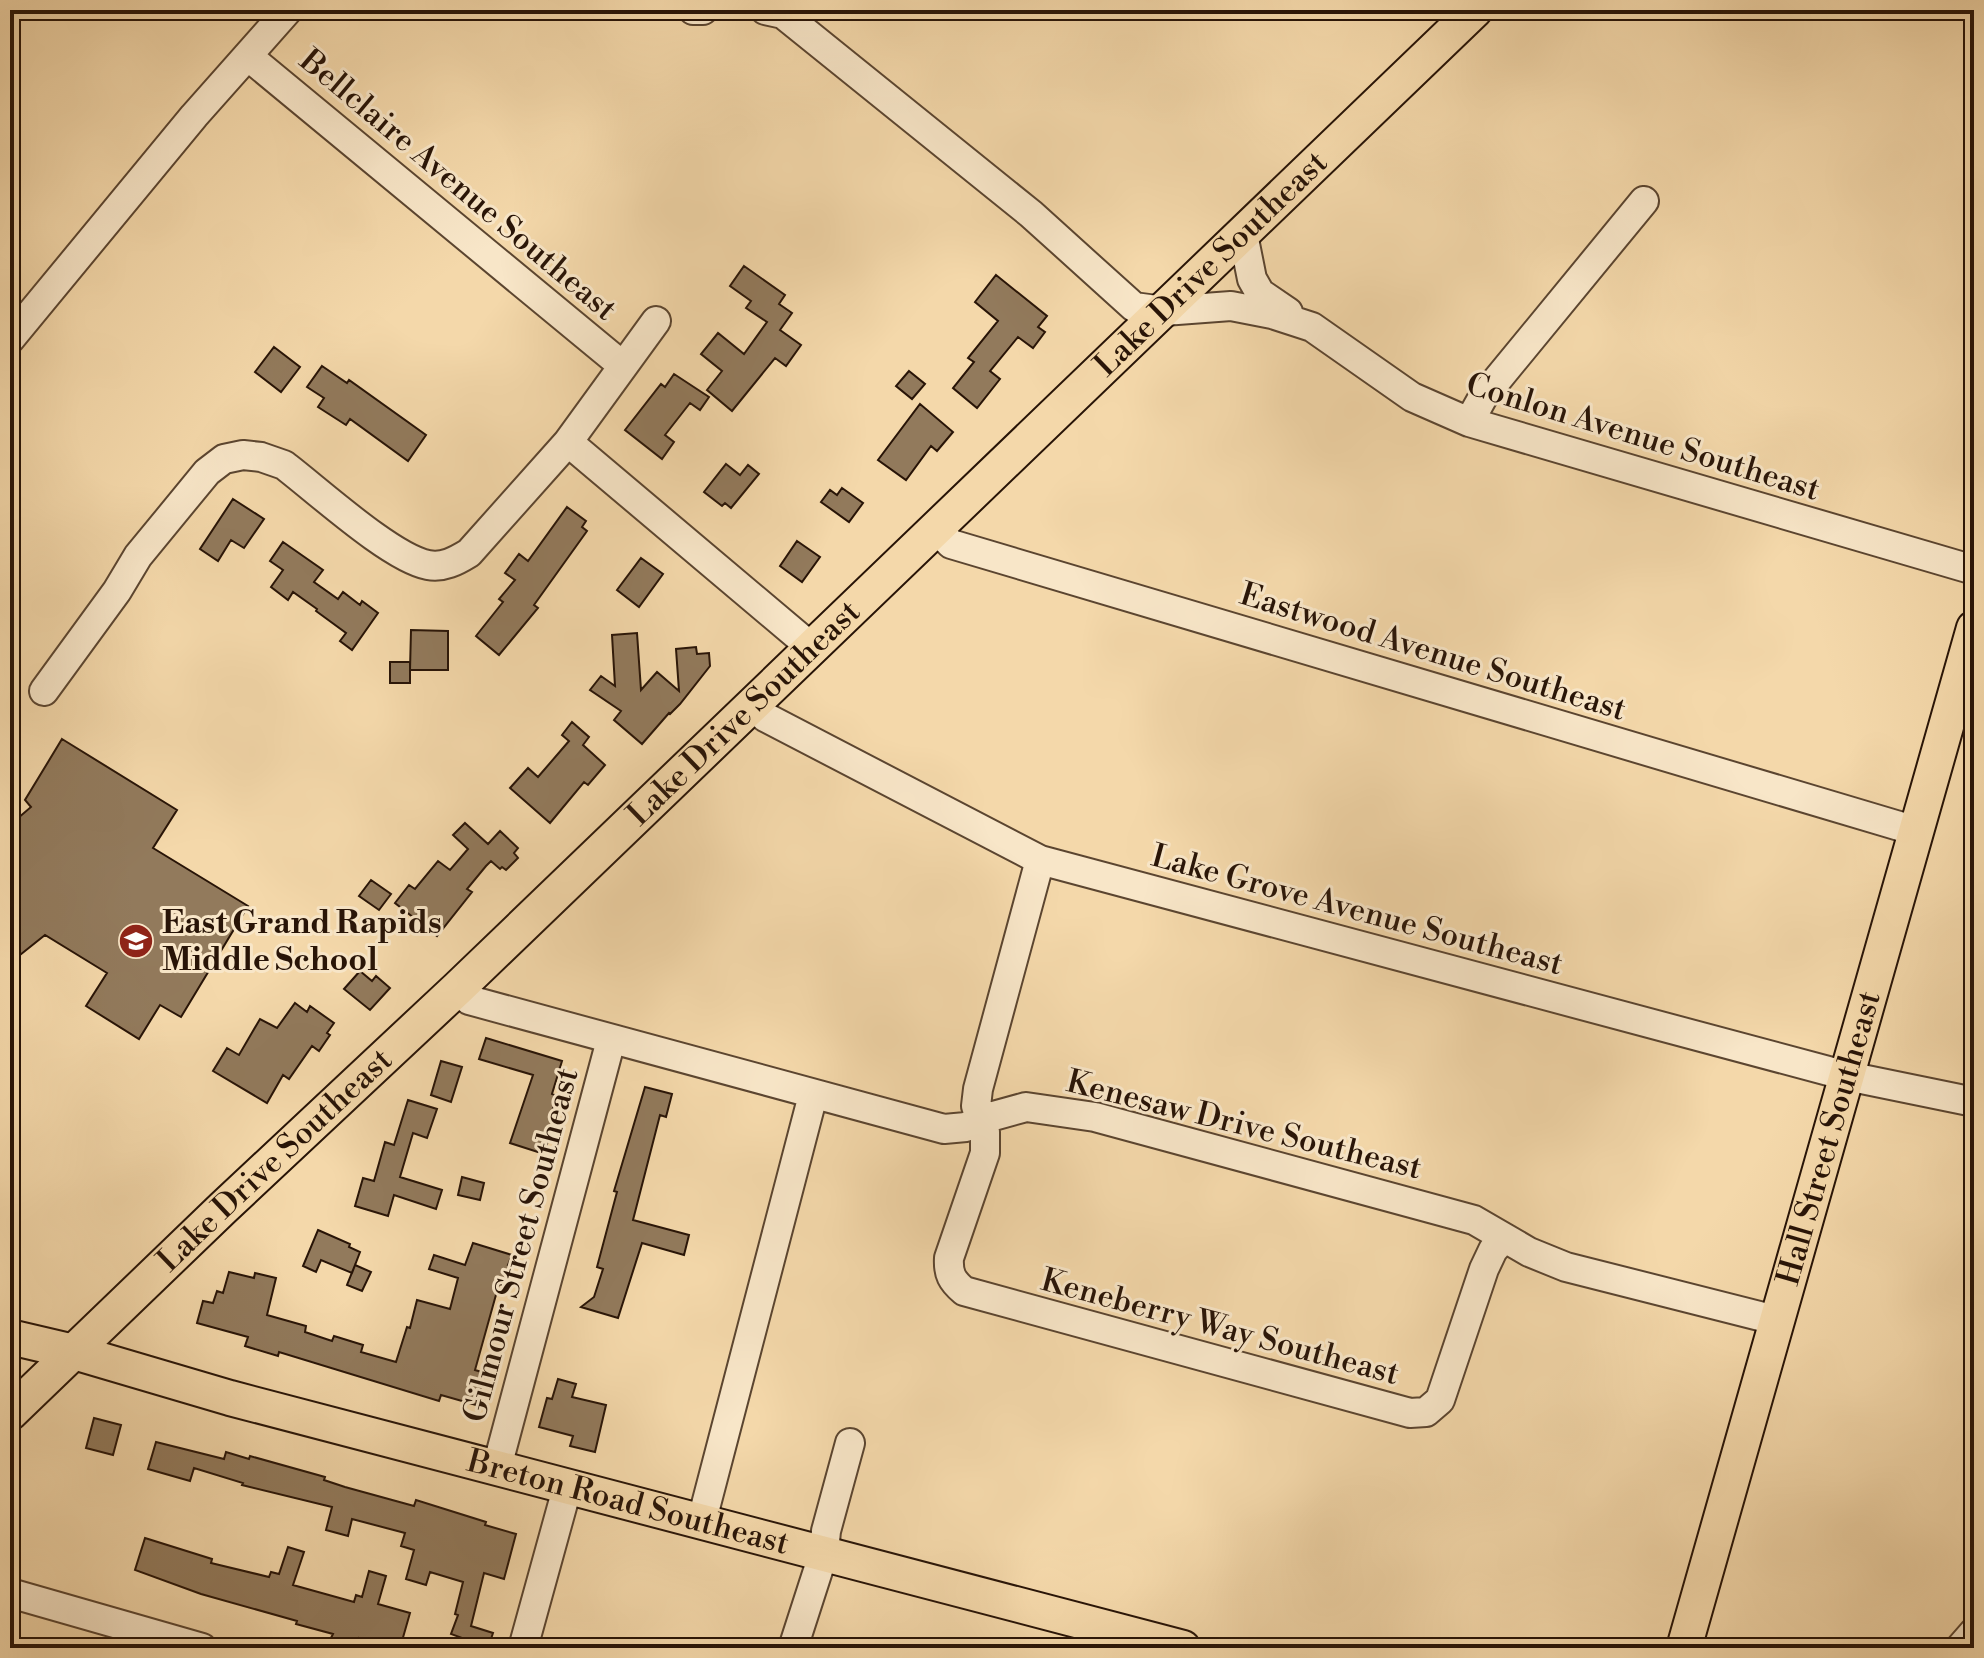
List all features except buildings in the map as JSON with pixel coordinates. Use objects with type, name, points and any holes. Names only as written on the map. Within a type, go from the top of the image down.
[{"type":"main road","name":"Lake Drive Southeast","points":[[10,1413],[458,988],[1475,10]]},
{"type":"main road","name":"Hall Street Southeast","points":[[1684,1648],[1974,628]]},
{"type":"main road","name":"Breton Road Southeast","points":[[10,1337],[74,1352],[230,1398],[824,1552],[1108,1638],[1183,1648]]},
{"type":"street","points":[[10,339],[194,116],[288,10]]},
{"type":"street","points":[[693,10],[703,10]]},
{"type":"street","points":[[777,11],[1031,214],[1134,307],[1164,311]]},
{"type":"street","name":"Bellclaire Avenue Southeast","points":[[249,57],[623,366]]},
{"type":"street","points":[[1469,422],[1483,397],[1644,201]]},
{"type":"street","name":"Conlon Avenue Southeast","points":[[1243,234],[1252,279],[1260,293],[1412,397],[1469,422],[1974,570]]},
{"type":"street","name":"Conlon Avenue Southeast","points":[[1164,311],[1231,306],[1272,314],[1312,327]]},
{"type":"street","points":[[44,691],[117,591],[138,556],[207,472],[224,459],[243,455],[284,465],[403,557],[430,566],[454,563],[469,553],[568,442],[656,321]]},
{"type":"street","points":[[568,442],[811,647]]},
{"type":"street","name":"Eastwood Avenue Southeast","points":[[936,529],[951,544],[1916,831]]},
{"type":"street","name":"Lake Grove Avenue Southeast","points":[[754,704],[765,717],[1040,860],[1847,1076],[1974,1102]]},
{"type":"street","points":[[979,1120],[976,1106],[978,1089],[1040,860]]},
{"type":"street","name":"Kenesaw Drive Southeast","points":[[458,988],[469,1000],[944,1129],[966,1127],[979,1120],[1026,1107],[1095,1117],[1474,1220],[1503,1239],[1566,1267],[1779,1321]]},
{"type":"street","name":"Gilmour Street Southeast","points":[[497,1467],[611,1040]]},
{"type":"street","points":[[702,1520],[813,1095]]},
{"type":"street","name":"Keneberry Way Southeast","points":[[979,1120],[986,1141],[985,1153],[949,1258],[948,1271],[954,1283],[964,1291],[1410,1413],[1426,1412],[1440,1400],[1484,1269],[1493,1250],[1503,1239]]},
{"type":"street","points":[[793,1648],[824,1552],[826,1531],[850,1443]]},
{"type":"street","points":[[523,1648],[568,1485]]},
{"type":"street","points":[[10,1593],[202,1648]]},
{"type":"street","points":[[1960,1648],[1974,1632]]},
{"type":"place","name":"East Grand Rapids Middle School","points":[[136,941]]}]
